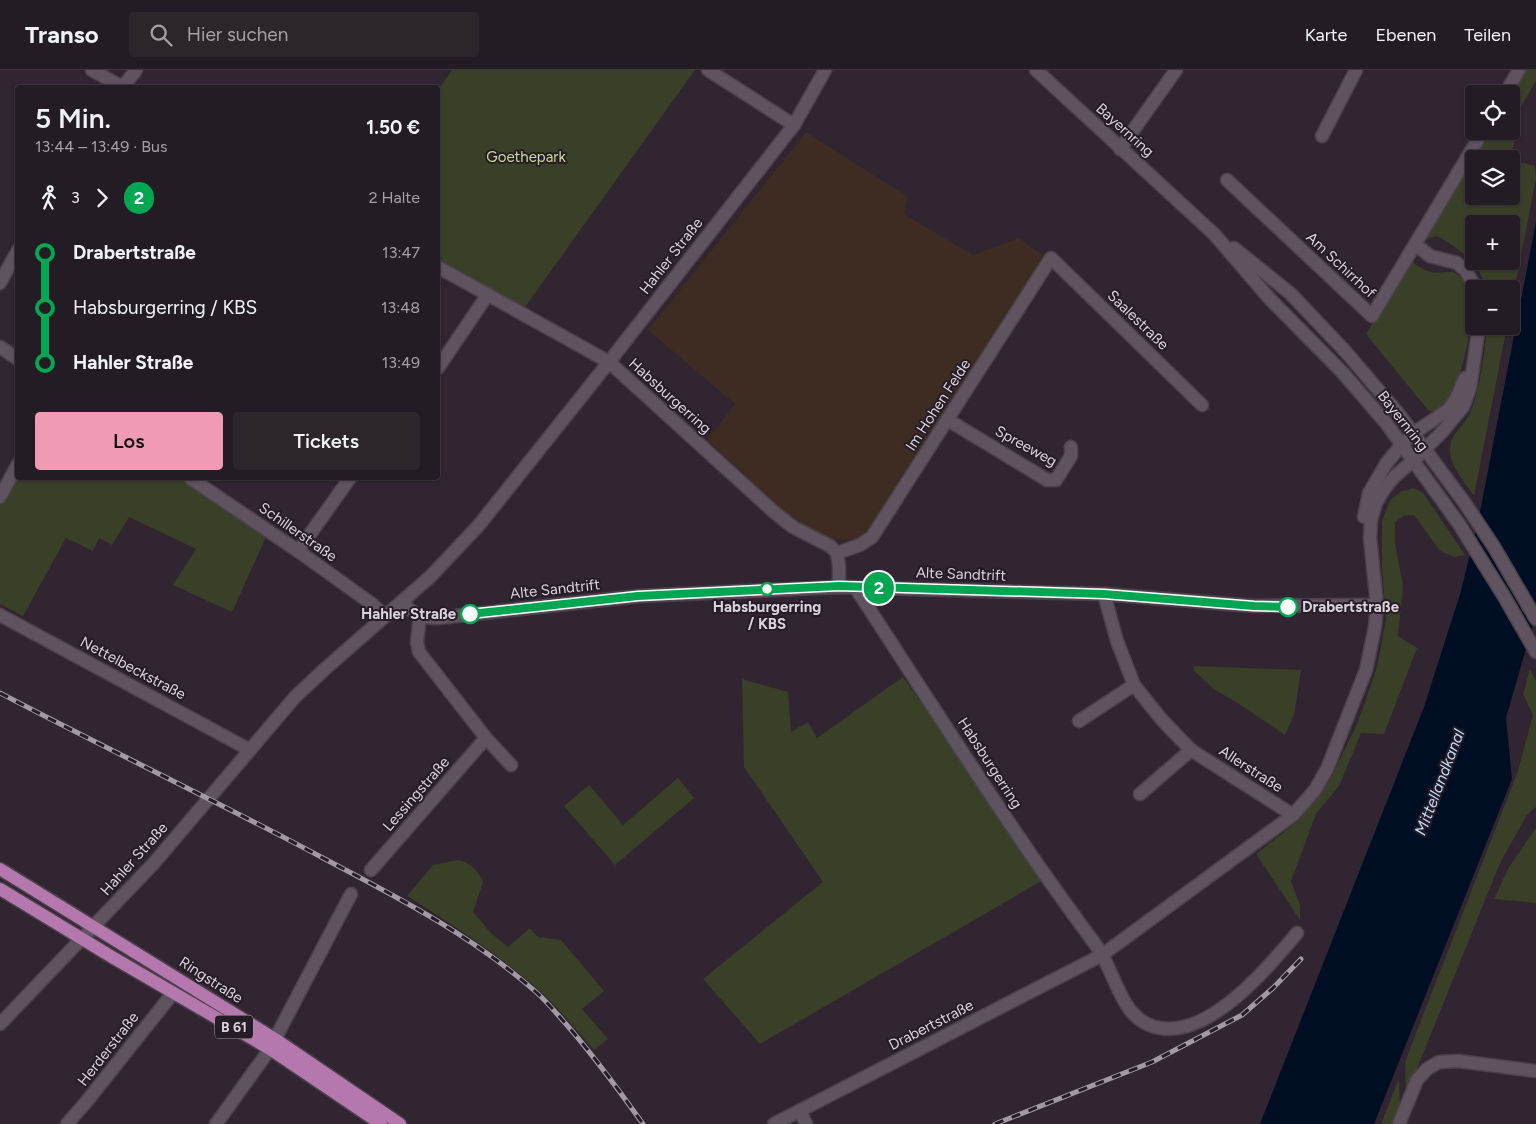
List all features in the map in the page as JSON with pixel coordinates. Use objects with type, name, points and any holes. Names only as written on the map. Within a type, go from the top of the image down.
[{"type":"main road","name":"Ringstraße","points":[[0,869],[94,927],[272,1044],[400,1124]]},
{"type":"main road","name":"Ringstraße","points":[[0,889],[173,993],[272,1044],[381,1124]]},
{"type":"street","points":[[92,70],[106,84]]},
{"type":"street","points":[[125,85],[136,70]]},
{"type":"street","points":[[708,70],[794,125]]},
{"type":"street","name":"Hahler Straße","points":[[0,1024],[154,863],[310,682],[431,576],[479,525],[794,125],[825,70]]},
{"type":"street","name":"Bayernring","points":[[1036,70],[1120,149],[1196,215],[1269,298],[1343,373],[1402,444],[1459,524],[1536,652]]},
{"type":"street","points":[[1120,149],[1176,70]]},
{"type":"street","points":[[1322,136],[1356,70]]},
{"type":"street","points":[[1510,85],[1519,70]]},
{"type":"street","name":"Am Schirrhof","points":[[1227,180],[1372,316],[1478,140]]},
{"type":"street","name":"Bayernring","points":[[1214,234],[1291,294],[1346,351],[1426,448],[1494,547],[1536,619]]},
{"type":"street","points":[[1416,245],[1430,256],[1457,263],[1466,271],[1471,280]]},
{"type":"street","points":[[0,283],[15,256]]},
{"type":"street","name":"Saalestraße","points":[[1051,258],[1202,405]]},
{"type":"street","name":"Im Hohen Felde","points":[[837,553],[860,545],[872,536],[1051,258]]},
{"type":"street","name":"Habsburgerring","points":[[440,267],[609,362],[793,528],[830,546],[837,553]]},
{"type":"street","points":[[440,365],[488,294]]},
{"type":"street","points":[[1414,460],[1456,417],[1463,407],[1470,388],[1478,335]]},
{"type":"street","points":[[0,347],[15,357]]},
{"type":"street","points":[[1414,433],[1448,410],[1456,399],[1473,362]]},
{"type":"street","name":"Spreeweg","points":[[948,420],[1047,480],[1056,480],[1071,456],[1071,447]]},
{"type":"street","name":"Drabertstraße","points":[[1373,573],[1363,544],[1364,516],[1369,493],[1386,464],[1402,444],[1414,433]]},
{"type":"street","name":"Drabertstraße","points":[[774,1124],[1102,955],[1293,816],[1315,790],[1327,770],[1366,670],[1373,645],[1376,605],[1370,538],[1371,520],[1376,503],[1395,476],[1414,460]]},
{"type":"street","points":[[0,497],[15,470]]},
{"type":"street","name":"Schillerstraße","points":[[193,480],[298,551],[372,604],[385,616]]},
{"type":"street","points":[[298,551],[349,480]]},
{"type":"street","points":[[837,553],[839,586]]},
{"type":"street","name":"Alte Sandtrift","points":[[420,616],[438,618],[638,596],[839,586],[1104,594],[1254,606],[1376,605]]},
{"type":"street","name":"Habsburgerring","points":[[855,587],[1020,838],[1102,955]]},
{"type":"street","name":"Allerstraße","points":[[1104,594],[1117,641],[1134,685],[1162,720],[1191,750],[1293,816]]},
{"type":"street","points":[[402,602],[411,611],[420,616],[417,642],[419,652],[486,738],[511,765]]},
{"type":"street","name":"Nettelbeckstraße","points":[[0,615],[250,750]]},
{"type":"street","points":[[1079,721],[1134,685]]},
{"type":"street","name":"Lessingstraße","points":[[371,870],[486,738]]},
{"type":"street","points":[[1140,794],[1191,750]]},
{"type":"street","points":[[216,1124],[272,1044],[352,894]]},
{"type":"street","points":[[1102,955],[1119,993],[1132,1014],[1145,1024],[1174,1029],[1194,1024],[1232,1000],[1267,969],[1297,933]]},
{"type":"street","name":"Herderstraße","points":[[67,1124],[83,1107],[173,993]]},
{"type":"street","points":[[1399,1124],[1417,1080],[1427,1069],[1439,1062],[1458,1061],[1536,1071]]},
{"type":"street","points":[[800,1112],[806,1124]]},
{"type":"shaded area","points":[[806,132],[908,197],[904,214],[973,255],[1019,238],[1044,256],[867,532],[857,539],[831,538],[795,522],[707,440],[735,404],[648,330]]},
{"type":"green space","name":"Goethepark","points":[[452,70],[695,70],[520,314],[440,265],[440,87]]},
{"type":"green space","points":[[1526,70],[1536,70],[1536,81],[1520,108],[1520,85],[1517,85]]},
{"type":"green space","points":[[1485,140],[1515,140],[1512,150],[1479,150]]},
{"type":"green space","points":[[1520,162],[1535,166],[1536,179],[1520,260],[1520,215],[1465,215],[1465,255],[1437,236],[1426,239],[1465,173],[1465,205],[1520,205]]},
{"type":"green space","points":[[1410,261],[1430,272],[1453,272],[1460,277],[1465,285],[1465,335],[1469,335],[1468,343],[1455,386],[1445,402],[1435,412],[1428,410],[1366,334]]},
{"type":"green space","points":[[1478,270],[1518,270],[1516,280],[1483,280]]},
{"type":"green space","points":[[1486,335],[1505,335],[1474,496],[1453,465],[1450,447],[1451,441],[1474,404],[1482,371]]},
{"type":"green space","points":[[17,480],[187,480],[267,535],[232,612],[173,585],[196,549],[129,517],[112,545],[99,538],[93,551],[66,538],[23,616],[0,604],[0,503]]},
{"type":"green space","points":[[1414,488],[1424,494],[1465,555],[1454,557],[1440,551],[1414,515],[1403,516],[1395,522],[1395,543],[1403,586],[1398,636],[1417,648],[1384,734],[1361,733],[1339,786],[1316,814],[1291,881],[1300,905],[1300,920],[1256,854],[1299,820],[1331,778],[1358,722],[1377,667],[1386,619],[1382,567],[1382,522],[1390,500],[1402,491]]},
{"type":"green space","points":[[1194,666],[1301,670],[1294,715],[1285,735],[1215,690],[1193,670]]},
{"type":"green space","points":[[1530,669],[1536,681],[1536,807],[1527,815],[1500,863],[1406,1096],[1405,1062],[1518,771],[1533,715],[1523,694]]},
{"type":"green space","points":[[903,677],[1045,879],[760,1044],[703,979],[823,882],[744,767],[742,679],[788,692],[791,732],[808,722],[817,738]]},
{"type":"green space","points":[[678,778],[694,798],[615,865],[564,806],[589,785],[623,825]]},
{"type":"green space","points":[[1536,828],[1536,903],[1494,899],[1509,867]]},
{"type":"green space","points":[[458,860],[474,868],[483,882],[473,912],[491,933],[508,947],[530,928],[538,937],[561,940],[604,991],[582,1009],[608,1039],[594,1050],[554,1004],[508,964],[407,896],[433,865]]},
{"type":"green space","points":[[1399,1079],[1400,1107],[1393,1124],[1381,1124]]},
{"type":"water","name":"Mittellandkanal","points":[[1536,222],[1536,614],[1506,718],[1512,779],[1374,1124],[1260,1124],[1424,707],[1461,591],[1479,517],[1514,335],[1520,335],[1520,305]]},
{"type":"railway","points":[[0,693],[323,858],[434,919],[487,953],[545,1000],[591,1054],[643,1124]]},
{"type":"railway","points":[[995,1124],[1152,1062],[1242,1015],[1273,988],[1301,959]]},
{"type":"bus line","name":"2","points":[[470,614],[638,596],[839,586],[1104,594],[1288,607]]},
{"type":"place","name":"Habsburgerring / KBS","points":[[767,589]]},
{"type":"place","name":"Drabertstraße","points":[[1288,607]]},
{"type":"place","name":"Hahler Straße","points":[[470,614]]}]
